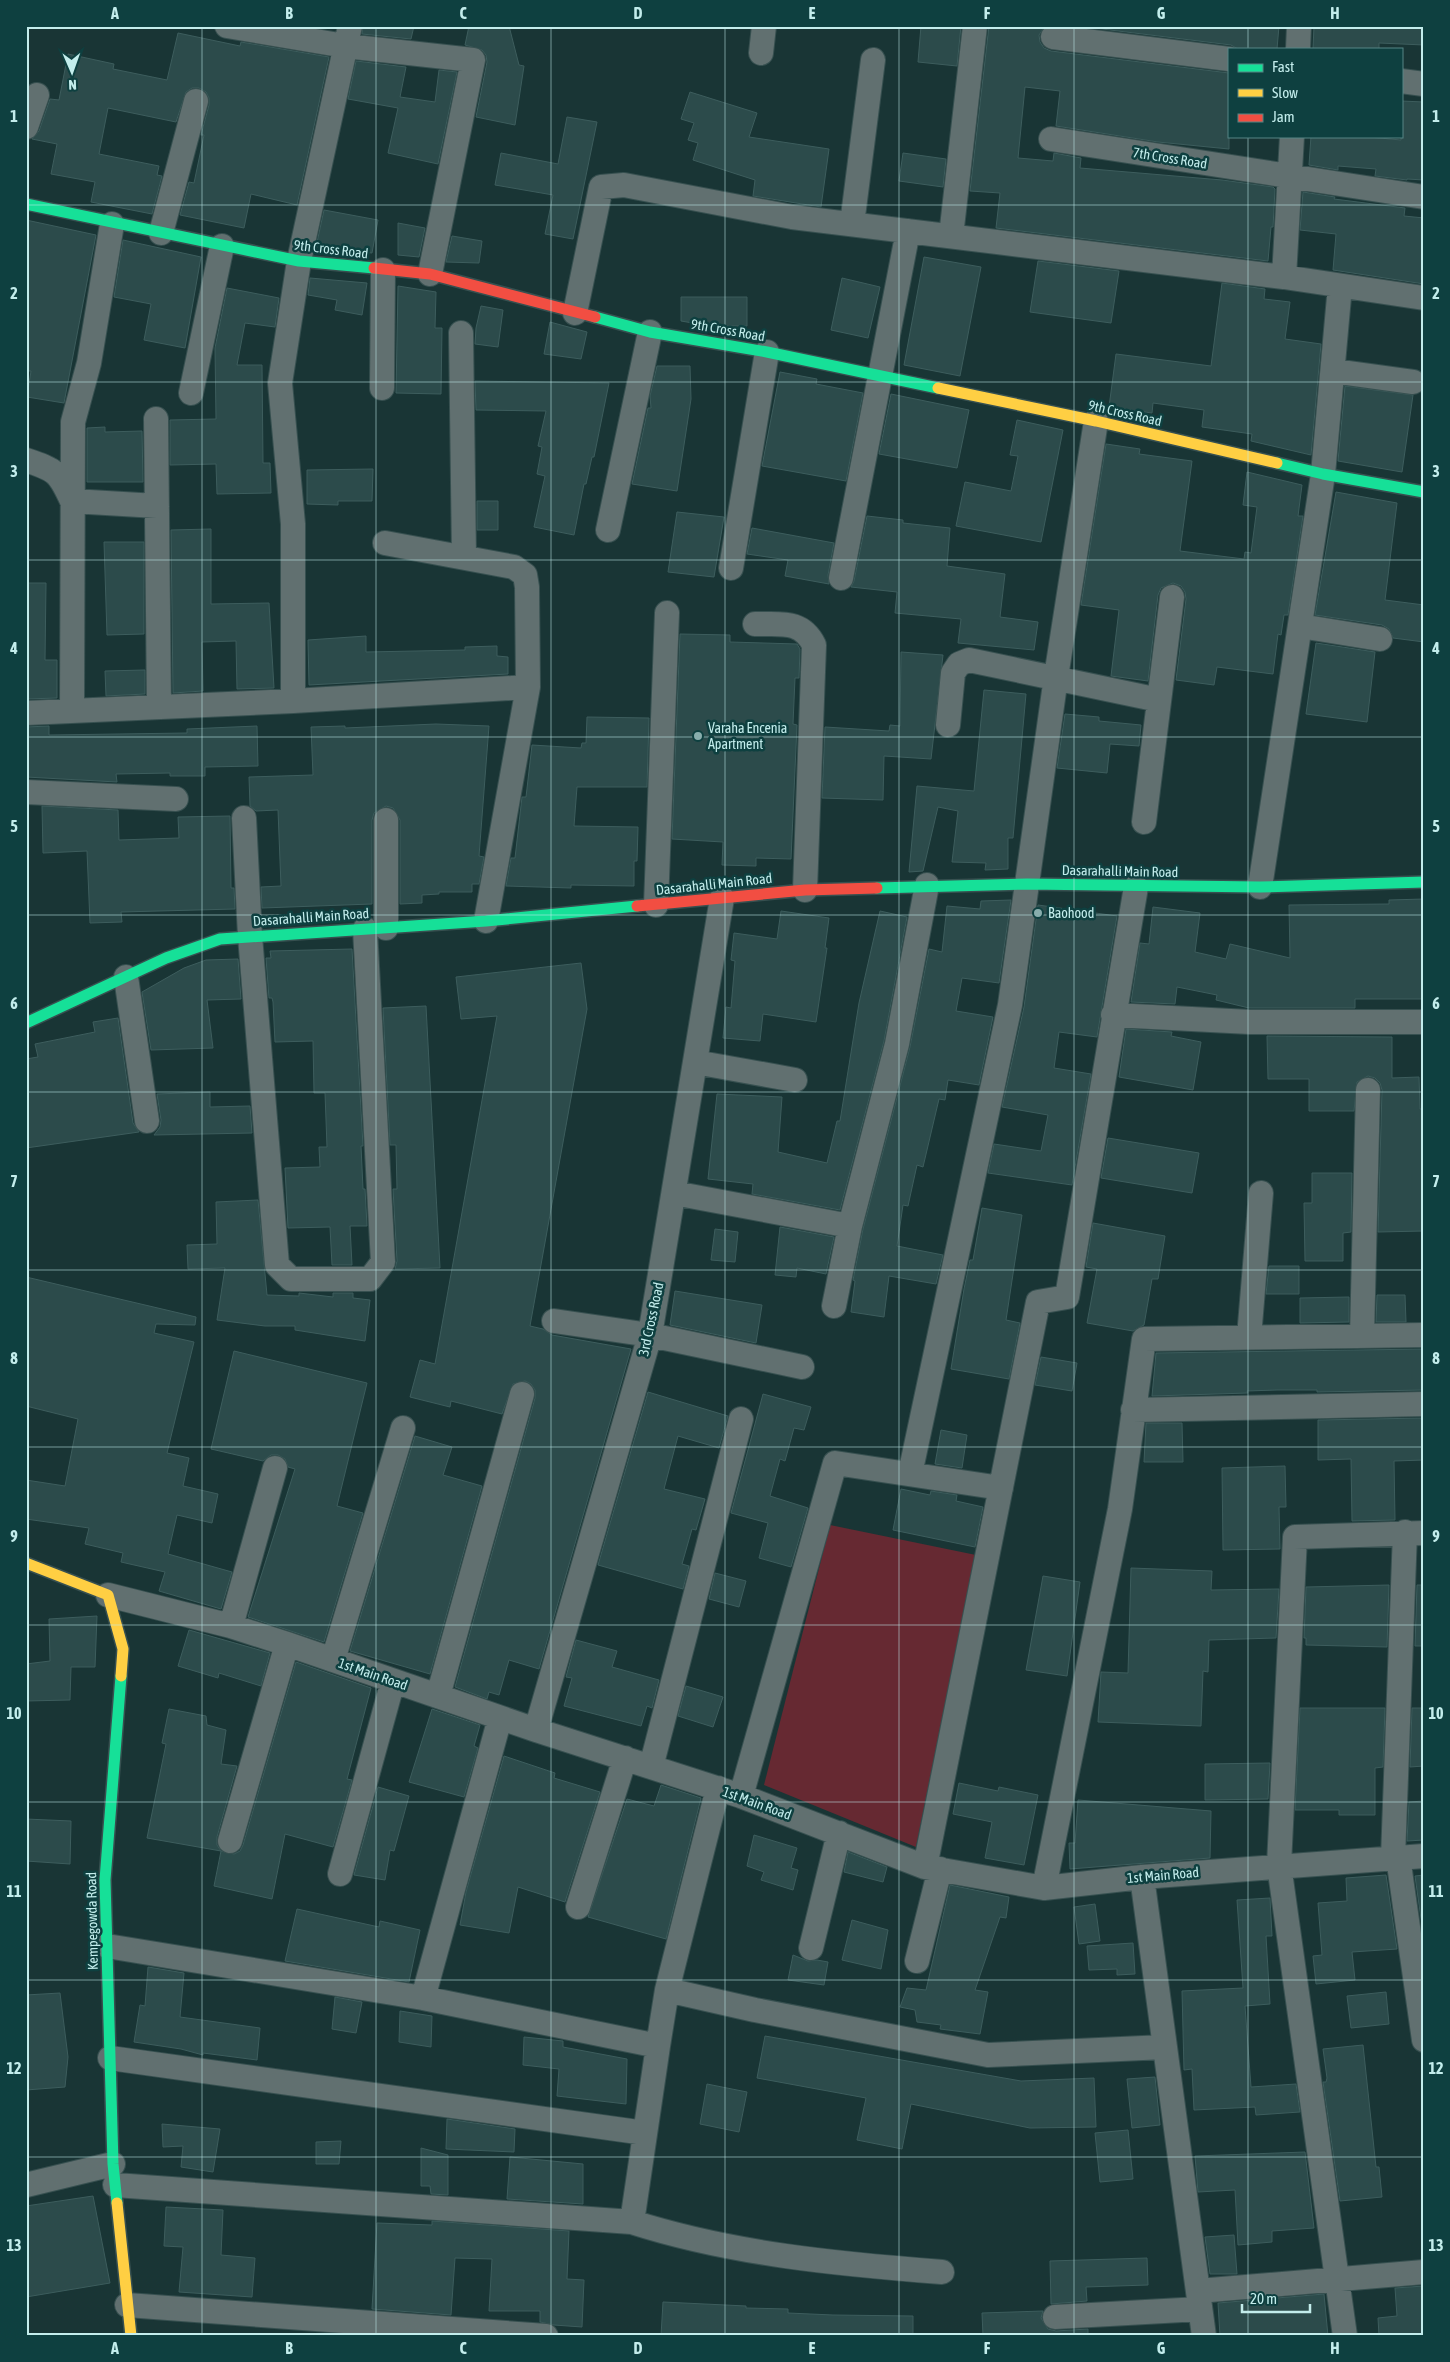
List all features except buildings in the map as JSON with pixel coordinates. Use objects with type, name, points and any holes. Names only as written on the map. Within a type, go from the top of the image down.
[{"type":"street","points":[[227,26],[348,36],[474,60],[430,274]]},
{"type":"street","points":[[762,54],[764,26]]},
{"type":"street","points":[[951,236],[975,26]]},
{"type":"street","points":[[1298,48],[1299,26]]},
{"type":"street","points":[[293,701],[293,524],[280,383],[299,261],[348,36]]},
{"type":"street","points":[[1053,36],[1228,59]]},
{"type":"street","points":[[852,224],[873,60]]},
{"type":"street","points":[[1402,81],[1424,84]]},
{"type":"street","points":[[26,127],[37,94]]},
{"type":"street","points":[[161,233],[196,101]]},
{"type":"street","points":[[1284,277],[1292,138]]},
{"type":"street","name":"7th Cross Road","points":[[1051,139],[1424,197]]},
{"type":"street","points":[[575,313],[601,187],[624,185],[792,217],[1284,277],[1424,298]]},
{"type":"street","name":"9th Cross Road","points":[[26,204],[112,224],[299,261],[430,274],[650,332],[768,352],[1096,421],[1323,474],[1424,492]]},
{"type":"street","points":[[72,710],[73,422],[89,363],[112,224]]},
{"type":"street","points":[[841,578],[908,231]]},
{"type":"street","points":[[191,393],[222,246]]},
{"type":"street","points":[[382,388],[383,270]]},
{"type":"street","points":[[1260,887],[1323,474],[1340,286]]},
{"type":"street","points":[[608,530],[650,332]]},
{"type":"street","points":[[461,333],[464,557]]},
{"type":"street","points":[[731,568],[768,352]]},
{"type":"street","points":[[1333,371],[1413,382]]},
{"type":"street","points":[[156,419],[159,707]]},
{"type":"street","points":[[910,1474],[1010,1006],[1056,677],[1096,421]]},
{"type":"street","points":[[26,460],[44,466],[61,476],[72,500]]},
{"type":"street","points":[[72,500],[157,506]]},
{"type":"street","points":[[385,543],[514,567],[524,575],[527,587],[528,688],[486,921]]},
{"type":"street","points":[[1144,822],[1172,598]]},
{"type":"street","points":[[656,905],[667,613]]},
{"type":"street","points":[[754,624],[796,626],[808,633],[814,645],[805,890]]},
{"type":"street","points":[[1300,626],[1380,639]]},
{"type":"street","points":[[948,725],[953,673],[959,664],[969,660],[1159,700]]},
{"type":"street","points":[[26,713],[528,688]]},
{"type":"street","points":[[26,792],[176,799]]},
{"type":"street","points":[[244,818],[250,936],[277,1265],[291,1279],[370,1279],[384,1262],[376,928],[386,820]]},
{"type":"street","name":"Dasarahalli Main Road","points":[[26,1023],[166,958],[220,939],[486,921],[805,890],[926,885],[1027,884],[1136,888],[1260,887],[1424,882]]},
{"type":"street","points":[[834,1306],[850,1226],[897,1044],[926,885]]},
{"type":"street","points":[[917,1961],[1001,1488],[1038,1302],[1067,1298],[1113,1015],[1136,888]]},
{"type":"street","name":"3rd Cross Road","points":[[536,1730],[650,1335],[722,898]]},
{"type":"street","points":[[126,977],[147,1121]]},
{"type":"street","points":[[1113,1015],[1250,1022],[1424,1022]]},
{"type":"street","points":[[695,1062],[795,1080]]},
{"type":"street","points":[[1362,1336],[1368,1090]]},
{"type":"street","points":[[674,1193],[850,1226]]},
{"type":"street","points":[[1248,1337],[1261,1193]]},
{"type":"street","points":[[554,1321],[650,1335],[802,1368]]},
{"type":"street","points":[[1044,1888],[1120,1509],[1144,1339],[1424,1335]]},
{"type":"street","points":[[438,1696],[522,1394]]},
{"type":"street","points":[[1133,1410],[1424,1404]]},
{"type":"street","points":[[652,1767],[741,1420]]},
{"type":"street","points":[[333,1660],[402,1428]]},
{"type":"street","points":[[741,1796],[835,1463],[1001,1488]]},
{"type":"street","points":[[232,1626],[274,1468]]},
{"type":"street","points":[[1345,2336],[1280,1865],[1295,1537],[1414,1532],[1396,1857],[1424,2040]]},
{"type":"street","points":[[26,1563],[108,1595]]},
{"type":"street","name":"1st Main Road","points":[[108,1595],[232,1626],[287,1644],[500,1718],[718,1788],[932,1868],[1044,1888],[1280,1865],[1424,1856]]},
{"type":"street","name":"Kempegowda Road","points":[[108,1595],[124,1649],[105,1880],[114,2174],[131,2336]]},
{"type":"street","points":[[230,1841],[287,1644]]},
{"type":"street","points":[[340,1874],[393,1681]]},
{"type":"street","points":[[423,1998],[500,1718]]},
{"type":"street","points":[[578,1907],[625,1758]]},
{"type":"street","points":[[632,2222],[667,1990],[718,1788]]},
{"type":"street","points":[[811,1948],[839,1833]]},
{"type":"street","points":[[1142,1877],[1204,2336]]},
{"type":"street","points":[[107,1946],[423,1998],[658,2046]]},
{"type":"street","points":[[667,1990],[755,2010],[988,2055],[1165,2047]]},
{"type":"street","points":[[110,2058],[645,2133]]},
{"type":"street","points":[[26,2185],[114,2174],[632,2222],[676,2236],[835,2264],[942,2272]]},
{"type":"street","points":[[1055,2317],[1199,2300],[1337,2280],[1424,2272]]},
{"type":"street","points":[[127,2305],[546,2336]]},
{"type":"shaded area","points":[[830,1525],[976,1555],[916,1847],[764,1785]]},
{"type":"traffic: fast","points":[[26,204],[299,261],[374,268]]},
{"type":"traffic: fast","points":[[595,317],[650,332],[767,352],[938,388]]},
{"type":"traffic: fast","points":[[1277,463],[1323,474],[1424,492]]},
{"type":"traffic: fast","points":[[877,888],[1027,884],[1260,887],[1424,882]]},
{"type":"traffic: fast","points":[[26,1023],[166,958],[220,939],[486,921],[637,906]]},
{"type":"traffic: fast","points":[[117,2203],[113,2164],[105,1880],[121,1676]]},
{"type":"traffic: slow","points":[[938,388],[1096,421],[1277,463]]},
{"type":"traffic: slow","points":[[26,1563],[108,1595],[123,1649],[121,1676]]},
{"type":"traffic: slow","points":[[117,2203],[131,2336]]},
{"type":"traffic: jam","points":[[374,268],[430,274],[595,317]]},
{"type":"traffic: jam","points":[[637,906],[805,890],[877,888]]},
{"type":"place","name":"Varaha Encenia Apartment","points":[[698,736]]},
{"type":"place","name":"Baohood","points":[[1038,913]]}]
